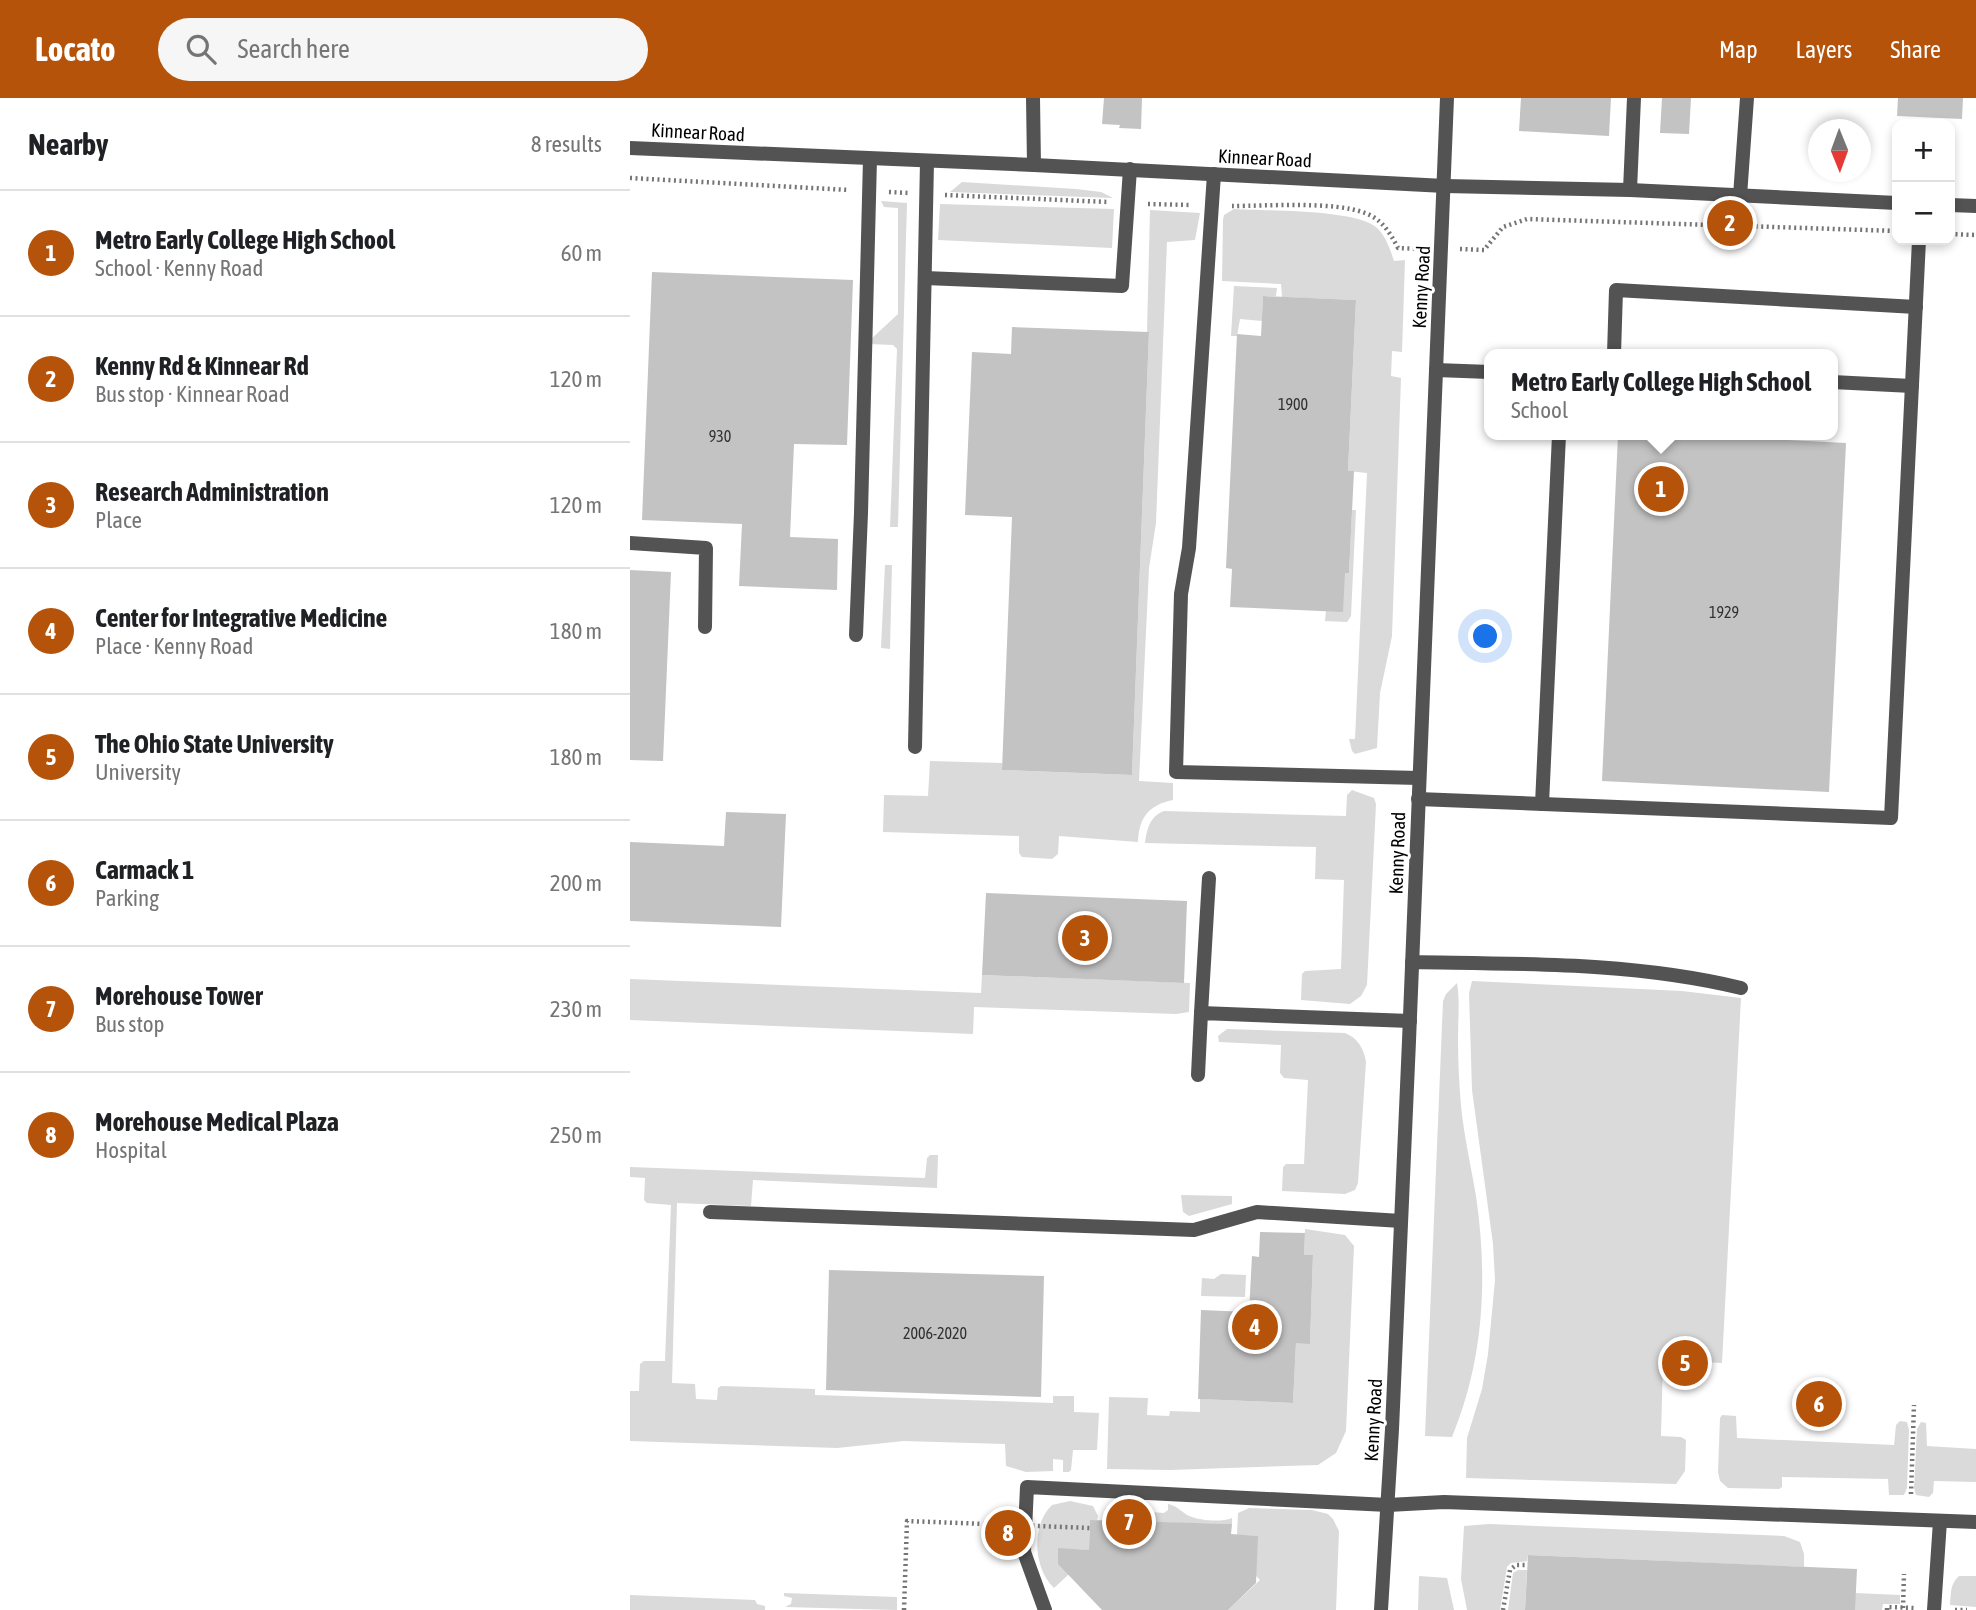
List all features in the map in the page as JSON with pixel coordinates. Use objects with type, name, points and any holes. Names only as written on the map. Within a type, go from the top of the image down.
[{"type":"street","points":[[1033,98],[1034,165]]},
{"type":"street","name":"Kenny Road","points":[[1381,1610],[1410,1021],[1447,98]]},
{"type":"street","points":[[1630,190],[1634,98]]},
{"type":"street","points":[[1740,196],[1747,98]]},
{"type":"street","name":"Kinnear Road","points":[[630,148],[1130,169],[1445,186],[1630,190],[1892,203]]},
{"type":"street","points":[[856,635],[870,159]]},
{"type":"street","points":[[915,747],[927,162]]},
{"type":"street","points":[[925,278],[1122,286],[1130,169]]},
{"type":"street","points":[[1214,174],[1189,548],[1181,594],[1176,772],[1419,778]]},
{"type":"street","points":[[1955,205],[1976,206]]},
{"type":"street","points":[[1418,799],[1891,818],[1919,245]]},
{"type":"street","points":[[1614,349],[1616,290],[1916,307]]},
{"type":"street","points":[[1436,370],[1484,372]]},
{"type":"street","points":[[1838,382],[1912,386]]},
{"type":"street","points":[[1542,804],[1559,440]]},
{"type":"street","points":[[630,543],[706,548],[705,627]]},
{"type":"street","points":[[1198,1075],[1209,878]]},
{"type":"street","points":[[1412,962],[1631,969],[1706,979],[1741,988]]},
{"type":"street","points":[[1201,1013],[1410,1021]]},
{"type":"street","points":[[710,1212],[1194,1230],[1257,1212],[1401,1221]]},
{"type":"street","points":[[1045,1610],[1024,1552],[1027,1487],[1388,1505],[1457,1503],[1976,1522]]},
{"type":"street","points":[[1934,1610],[1940,1521]]},
{"type":"path","points":[[630,178],[1128,203],[1330,207],[1364,213],[1378,221],[1389,231],[1398,248],[1485,250],[1503,227],[1527,219],[1892,231]]},
{"type":"path","points":[[1955,234],[1976,235]]},
{"type":"path","points":[[1911,1494],[1914,1405]]},
{"type":"path","points":[[904,1610],[907,1521],[1090,1528]]},
{"type":"path","points":[[1503,1610],[1510,1570],[1516,1565],[1527,1565]]},
{"type":"path","points":[[1903,1608],[1904,1574]]},
{"type":"shaded area","points":[[962,182],[1076,189],[1101,192],[1113,198],[950,192]]},
{"type":"shaded area","points":[[881,201],[907,203],[898,527],[890,527],[897,349],[893,345],[869,344],[898,314],[898,208],[884,207]]},
{"type":"shaded area","points":[[940,204],[1114,209],[1112,248],[938,240]]},
{"type":"shaded area","points":[[1234,209],[1330,214],[1365,221],[1382,234],[1394,261],[1405,260],[1402,352],[1392,351],[1391,376],[1401,378],[1392,636],[1380,693],[1377,748],[1355,754],[1349,739],[1355,739],[1367,473],[1348,471],[1356,300],[1282,297],[1281,284],[1222,281],[1223,220],[1224,215]]},
{"type":"shaded area","points":[[1150,210],[1200,213],[1195,240],[1167,242],[1156,523],[1149,568],[1139,781],[1173,783],[1173,800],[1158,805],[1147,814],[1143,819],[1138,842],[1059,836],[1058,854],[1052,859],[1022,857],[1019,853],[1019,836],[883,832],[884,795],[928,796],[930,761],[1002,763],[1003,770],[1132,775],[1149,332]]},
{"type":"shaded area","points":[[1234,286],[1277,288],[1276,296],[1263,296],[1262,321],[1240,319],[1237,336],[1231,336]]},
{"type":"shaded area","points":[[1352,510],[1356,510],[1351,616],[1347,622],[1325,621],[1326,611],[1345,573],[1349,573]]},
{"type":"shaded area","points":[[885,565],[892,565],[890,649],[881,648]]},
{"type":"shaded area","points":[[1352,790],[1374,798],[1376,804],[1367,985],[1361,996],[1350,1004],[1301,1000],[1302,974],[1305,971],[1341,969],[1344,880],[1315,879],[1316,847],[1145,843],[1147,833],[1152,820],[1164,811],[1346,816],[1347,795]]},
{"type":"shaded area","points":[[982,975],[1190,983],[1189,1012],[1176,1014],[974,1007],[973,1034],[630,1020],[630,979],[981,993]]},
{"type":"shaded area","points":[[1472,981],[1682,991],[1741,998],[1722,1363],[1663,1360],[1661,1436],[1681,1437],[1686,1440],[1685,1471],[1676,1484],[1466,1478],[1467,1438],[1482,1389],[1495,1280],[1493,1244],[1472,1090],[1469,993]]},
{"type":"shaded area","points":[[1457,983],[1461,1106],[1480,1227],[1480,1318],[1471,1378],[1452,1437],[1425,1436],[1443,1001]]},
{"type":"shaded area","points":[[1227,1029],[1345,1033],[1357,1041],[1366,1062],[1358,1183],[1355,1190],[1345,1194],[1282,1191],[1283,1167],[1286,1164],[1304,1164],[1308,1080],[1284,1078],[1280,1073],[1281,1045],[1219,1042],[1218,1036]]},
{"type":"shaded area","points":[[930,1155],[938,1155],[937,1188],[753,1180],[751,1206],[677,1203],[672,1383],[695,1384],[696,1399],[717,1400],[718,1388],[721,1386],[815,1389],[815,1395],[1053,1403],[1053,1396],[1074,1396],[1074,1412],[1099,1413],[1097,1450],[1073,1450],[1069,1472],[1063,1472],[1063,1460],[1053,1459],[1053,1471],[1026,1472],[1006,1466],[1005,1444],[904,1441],[837,1448],[630,1441],[630,1391],[639,1391],[640,1364],[644,1361],[665,1361],[671,1205],[647,1203],[644,1200],[645,1178],[630,1177],[630,1167],[925,1178],[927,1158]]},
{"type":"shaded area","points":[[1181,1195],[1232,1196],[1232,1204],[1189,1216],[1183,1212]]},
{"type":"shaded area","points":[[1305,1229],[1345,1235],[1354,1246],[1346,1431],[1336,1453],[1318,1465],[1170,1470],[1107,1469],[1109,1397],[1148,1398],[1147,1415],[1169,1416],[1170,1411],[1200,1412],[1200,1399],[1293,1403],[1296,1343],[1310,1343],[1313,1256],[1304,1255]]},
{"type":"shaded area","points":[[1221,1274],[1246,1275],[1245,1297],[1201,1296],[1202,1278],[1214,1279]]},
{"type":"shaded area","points":[[1722,1415],[1736,1416],[1737,1438],[1894,1445],[1896,1425],[1900,1421],[1907,1422],[1907,1488],[1904,1495],[1889,1495],[1888,1479],[1782,1477],[1782,1487],[1779,1489],[1728,1488],[1720,1481],[1718,1472]]},
{"type":"shaded area","points":[[1921,1422],[1926,1423],[1927,1446],[1976,1449],[1976,1482],[1934,1481],[1933,1493],[1929,1497],[1916,1495],[1914,1488],[1917,1429]]},
{"type":"shaded area","points":[[1070,1501],[1093,1506],[1098,1516],[1097,1520],[1090,1520],[1089,1550],[1058,1549],[1058,1562],[1081,1563],[1054,1588],[1047,1580],[1039,1558],[1037,1546],[1040,1524],[1052,1505]]},
{"type":"shaded area","points":[[1168,1504],[1196,1518],[1232,1518],[1232,1524],[1135,1522],[1135,1514],[1139,1511],[1164,1513],[1168,1510]]},
{"type":"shaded area","points":[[1249,1508],[1312,1510],[1328,1514],[1333,1519],[1339,1531],[1336,1610],[1228,1610],[1260,1580],[1238,1557],[1258,1536],[1237,1535],[1238,1513]]},
{"type":"shaded area","points":[[1489,1524],[1784,1536],[1800,1542],[1804,1567],[1528,1555],[1527,1561],[1511,1563],[1507,1567],[1500,1610],[1467,1610],[1461,1579],[1464,1526]]},
{"type":"shaded area","points":[[1527,1570],[1525,1610],[1508,1610],[1513,1573]]},
{"type":"shaded area","points":[[1419,1576],[1447,1578],[1454,1610],[1418,1610]]},
{"type":"shaded area","points":[[1959,1576],[1976,1576],[1976,1607],[1950,1605],[1952,1586]]},
{"type":"shaded area","points":[[784,1593],[897,1597],[897,1610],[785,1607],[791,1604],[792,1598],[784,1596]]},
{"type":"shaded area","points":[[1855,1593],[1900,1595],[1900,1604],[1883,1604],[1882,1610],[1855,1610]]},
{"type":"shaded area","points":[[630,1595],[755,1600],[757,1604],[765,1606],[765,1610],[630,1610]]},
{"type":"building","points":[[1104,98],[1142,98],[1141,129],[1102,124]]},
{"type":"building","points":[[1521,98],[1611,98],[1609,136],[1519,131]]},
{"type":"building","points":[[1662,98],[1691,98],[1689,134],[1660,133]]},
{"type":"building","points":[[1898,98],[1963,98],[1962,119],[1897,116]]},
{"type":"building","points":[[652,272],[853,280],[847,445],[794,444],[790,537],[838,539],[837,590],[739,586],[742,524],[642,520]]},
{"type":"building","points":[[1263,296],[1356,300],[1348,471],[1354,471],[1349,573],[1345,573],[1343,612],[1230,607],[1232,569],[1226,568],[1237,334],[1261,336]]},
{"type":"building","points":[[1012,327],[1149,332],[1132,775],[1002,770],[1012,517],[965,515],[972,352],[1011,354]]},
{"type":"building","points":[[1618,440],[1786,440],[1846,443],[1829,792],[1602,781]]},
{"type":"building","points":[[630,570],[671,572],[663,761],[630,760]]},
{"type":"building","points":[[726,812],[786,814],[781,927],[630,921],[630,842],[724,846]]},
{"type":"building","points":[[986,893],[1187,901],[1184,983],[982,975]]},
{"type":"building","points":[[1260,1232],[1305,1233],[1304,1255],[1313,1255],[1310,1344],[1296,1343],[1293,1403],[1198,1399],[1201,1310],[1249,1312],[1252,1256],[1259,1257]]},
{"type":"building","points":[[829,1270],[1044,1276],[1041,1397],[826,1390]]},
{"type":"building","points":[[1090,1520],[1232,1524],[1231,1534],[1258,1536],[1256,1583],[1228,1610],[1102,1610],[1058,1564],[1058,1548],[1089,1550]]},
{"type":"building","points":[[1528,1555],[1857,1569],[1855,1610],[1525,1610]]},
{"type":"place","name":"Kenny Rd & Kinnear Rd","points":[[1730,223]]},
{"type":"place","name":"Metro Early College High School","points":[[1661,489]]},
{"type":"place","name":"Research Administration","points":[[1085,938]]},
{"type":"place","name":"Center for Integrative Medicine","points":[[1255,1327]]},
{"type":"place","name":"The Ohio State University","points":[[1685,1363]]},
{"type":"place","name":"Carmack 1","points":[[1819,1404]]},
{"type":"place","name":"Morehouse Tower","points":[[1129,1522]]},
{"type":"place","name":"Morehouse Medical Plaza","points":[[1008,1533]]}]
